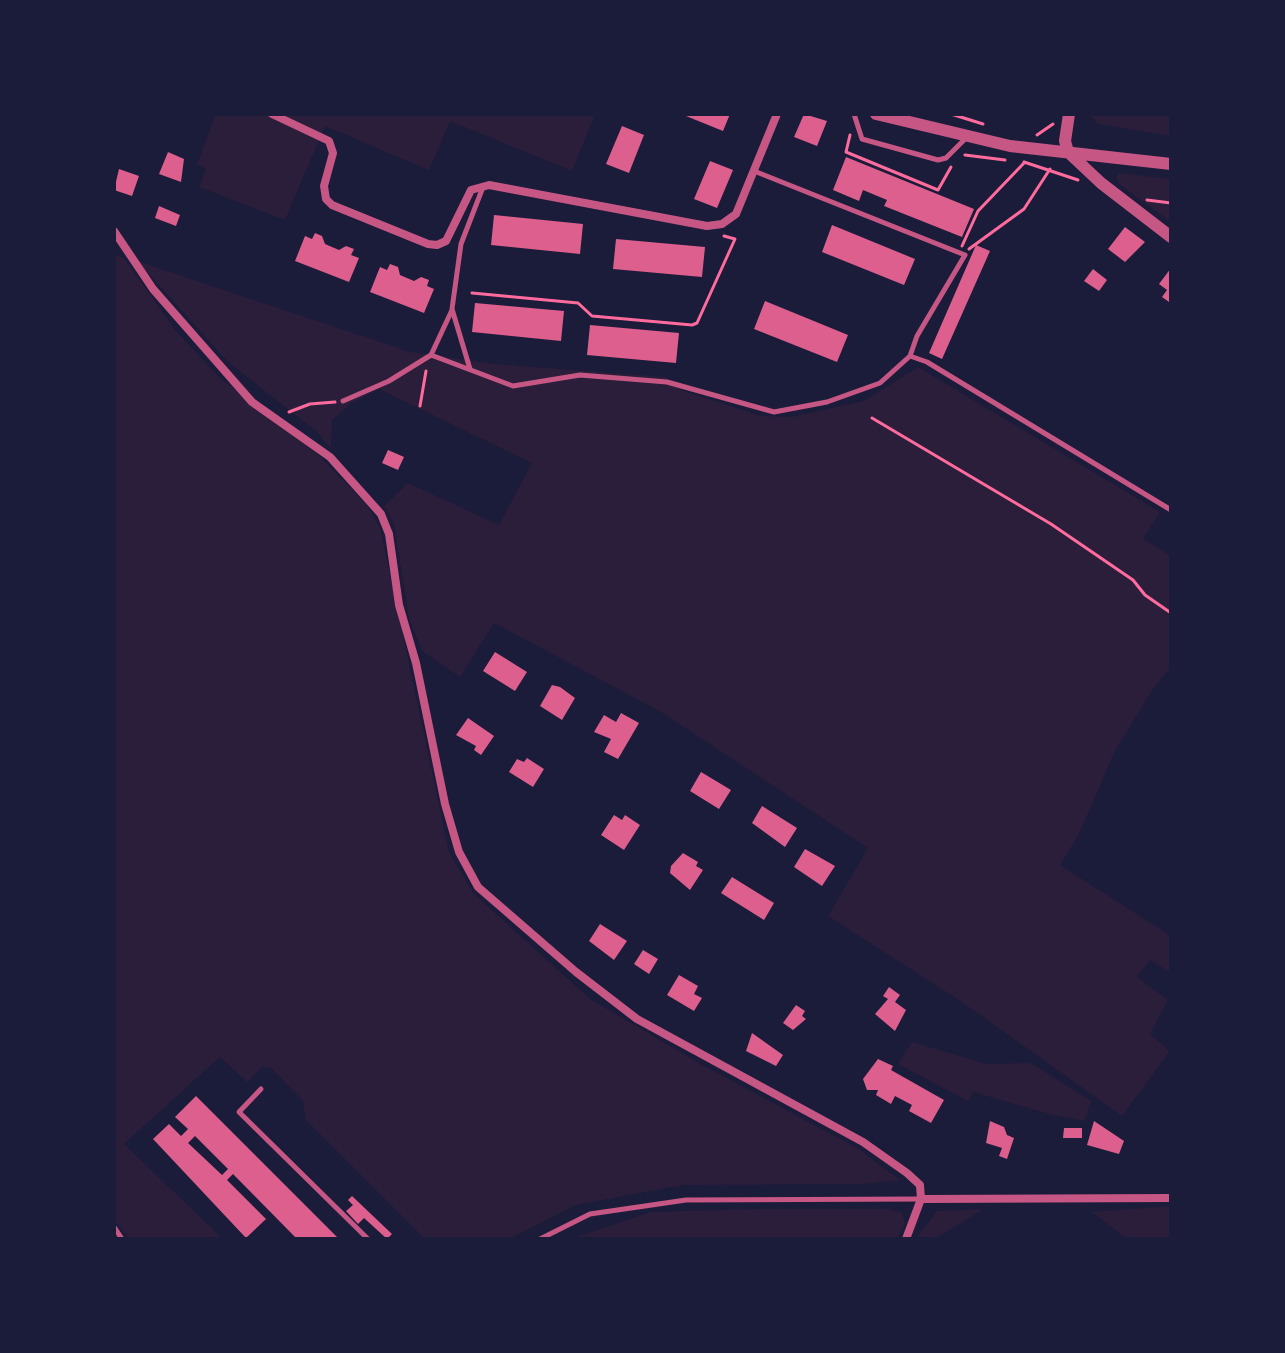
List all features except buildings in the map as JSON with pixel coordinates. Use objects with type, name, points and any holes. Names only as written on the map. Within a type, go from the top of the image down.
[{"type":"street","points":[[272,114],[329,141],[333,153],[324,186],[326,199],[332,205],[428,244],[446,241],[466,197],[471,190],[483,187],[715,226],[736,214],[777,114]]},
{"type":"street","points":[[876,114],[966,138],[1171,164]]},
{"type":"street","points":[[1064,115],[1068,152],[1101,183],[1171,237]]},
{"type":"street","points":[[114,231],[153,289],[252,402],[330,457],[381,514],[389,534],[399,605],[416,663],[445,804],[459,852],[478,887],[637,1019],[863,1142],[920,1185],[921,1199],[906,1239]]},
{"type":"street","points":[[921,1199],[1171,1198]]},
{"type":"lane","points":[[854,114],[862,139],[938,160],[946,158],[966,138]]},
{"type":"lane","points":[[431,355],[513,386],[580,375],[678,384],[774,412],[860,393],[880,383],[910,356],[917,336],[962,254],[754,171]]},
{"type":"lane","points":[[343,401],[389,381],[431,355],[452,309],[461,244],[483,187]]},
{"type":"lane","points":[[452,309],[470,369]]},
{"type":"lane","points":[[910,356],[927,362],[1171,510]]},
{"type":"lane","points":[[261,1089],[239,1112],[368,1239]]},
{"type":"lane","points":[[540,1239],[590,1214],[686,1200],[921,1199]]},
{"type":"lane","points":[[114,1227],[122,1239]]},
{"type":"path","points":[[1029,137],[1051,128],[1064,115]]},
{"type":"path","points":[[853,124],[846,152],[938,190],[955,160]]},
{"type":"path","points":[[961,156],[1024,162],[1050,169],[1024,209],[962,254]]},
{"type":"path","points":[[962,254],[978,211],[1024,162]]},
{"type":"path","points":[[1140,202],[1171,203]]},
{"type":"path","points":[[472,293],[578,303],[592,316],[692,325],[697,323],[735,239]]},
{"type":"path","points":[[420,406],[431,355]]},
{"type":"path","points":[[279,423],[282,415],[302,407],[343,401]]},
{"type":"path","points":[[872,418],[1051,524],[1126,575],[1145,595],[1171,613]]},
{"type":"shaded area","points":[[216,114],[595,114],[572,171],[450,121],[429,170],[325,126],[285,220],[199,187],[206,169],[197,164]]},
{"type":"shaded area","points":[[1171,114],[1171,136],[1099,124],[1089,115]]},
{"type":"shaded area","points":[[1119,173],[1171,179],[1171,222],[1119,184],[1116,177]]},
{"type":"shaded area","points":[[114,254],[124,258],[176,331],[222,380],[285,421],[367,505],[380,528],[449,852],[474,894],[590,999],[697,1062],[857,1148],[900,1180],[865,1184],[683,1185],[576,1205],[509,1239],[425,1239],[306,1120],[303,1101],[271,1068],[262,1067],[247,1082],[220,1057],[124,1144],[223,1239],[129,1239],[114,1219]]},
{"type":"shaded area","points":[[137,261],[411,352],[494,364],[666,377],[681,390],[761,416],[792,417],[864,401],[918,367],[1160,512],[1143,539],[1171,556],[1171,672],[1168,670],[1151,692],[1115,751],[1078,836],[1060,865],[1171,936],[1171,973],[1150,960],[1137,977],[1168,1000],[1150,1034],[1170,1051],[1122,1116],[962,1002],[828,916],[868,848],[661,712],[494,623],[460,677],[422,651],[409,618],[394,524],[384,506],[408,483],[499,525],[532,463],[379,389],[351,403],[332,420],[331,448],[316,431],[228,362]]},
{"type":"shaded area","points":[[912,1042],[987,1064],[1031,1063],[1091,1101],[1085,1121],[973,1092],[968,1101],[898,1064]]},
{"type":"shaded area","points":[[1171,1206],[1171,1239],[1127,1239],[1092,1212]]},
{"type":"shaded area","points":[[889,1209],[902,1213],[905,1223],[897,1239],[571,1239],[651,1212]]},
{"type":"shaded area","points":[[983,1209],[935,1239],[916,1239],[937,1211]]}]
